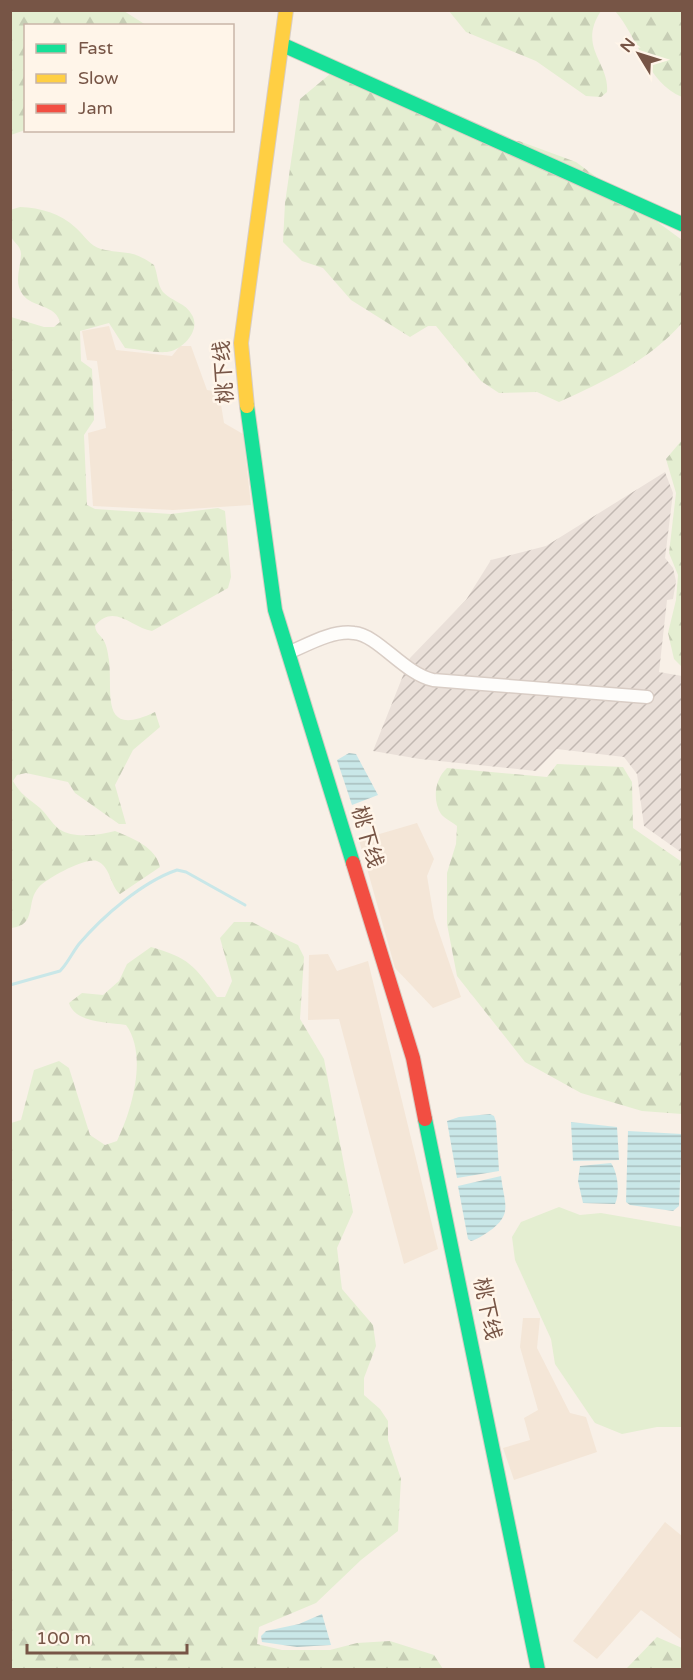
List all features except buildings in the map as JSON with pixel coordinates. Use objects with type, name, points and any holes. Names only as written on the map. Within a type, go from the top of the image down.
[{"type":"main road","name":"桃下线","points":[[286,10],[241,343],[242,368],[275,610],[413,1058],[494,1443],[538,1670]]},
{"type":"main road","points":[[283,45],[682,224]]},
{"type":"street","points":[[288,653],[337,634],[354,633],[371,640],[410,671],[433,680],[646,697]]},
{"type":"shaded area","points":[[109,326],[116,350],[172,356],[180,346],[191,346],[207,390],[219,392],[224,423],[243,434],[251,505],[173,510],[93,506],[88,433],[106,428],[97,361],[87,360],[82,331]]},
{"type":"shaded area","points":[[665,472],[673,493],[665,558],[673,568],[676,581],[673,599],[667,600],[659,672],[682,676],[682,853],[644,826],[637,774],[624,757],[557,749],[536,771],[420,759],[373,751],[410,658],[466,600],[491,560],[546,546]]},
{"type":"shaded area","points":[[417,823],[434,859],[427,876],[434,918],[461,997],[433,1008],[395,968],[359,840]]},
{"type":"shaded area","points":[[328,954],[337,971],[368,961],[438,1249],[404,1264],[339,1019],[308,1020],[309,955]]},
{"type":"shaded area","points":[[523,1318],[540,1318],[537,1348],[570,1413],[586,1417],[597,1452],[514,1480],[503,1448],[530,1440],[524,1418],[538,1410],[520,1347]]},
{"type":"shaded area","points":[[665,1522],[682,1536],[682,1640],[641,1610],[597,1659],[573,1641]]},
{"type":"green space","points":[[11,10],[124,11],[144,24],[24,24],[24,130],[11,135]]},
{"type":"green space","points":[[449,11],[601,11],[594,24],[592,35],[593,45],[607,82],[607,92],[601,97],[586,96],[536,61],[466,32]]},
{"type":"green space","points":[[615,11],[682,11],[682,97],[670,90],[651,70]]},
{"type":"green space","points":[[330,74],[484,143],[519,141],[576,162],[682,240],[682,323],[641,359],[609,378],[559,402],[537,392],[499,393],[481,381],[436,326],[428,326],[410,337],[351,300],[323,268],[302,261],[283,242],[285,203],[300,99]]},
{"type":"green space","points":[[20,207],[43,210],[57,215],[70,223],[97,248],[133,254],[154,265],[163,292],[192,315],[194,327],[189,338],[179,347],[167,352],[125,348],[109,323],[80,331],[81,361],[92,369],[94,420],[84,435],[87,505],[95,509],[171,514],[218,508],[225,511],[231,577],[228,588],[152,631],[124,619],[109,616],[95,626],[107,650],[112,708],[117,716],[125,720],[137,719],[155,712],[160,727],[133,750],[115,785],[126,824],[119,824],[75,793],[68,782],[26,773],[17,775],[13,781],[22,793],[59,829],[79,835],[115,831],[136,840],[148,849],[158,860],[160,867],[120,894],[102,864],[92,861],[76,865],[43,883],[35,893],[28,918],[19,926],[11,928],[11,317],[44,327],[54,327],[60,322],[54,312],[27,299],[18,285],[21,251],[10,234],[10,210]]},
{"type":"green space","points":[[682,440],[682,667],[674,659],[668,633],[676,600],[678,575],[669,553],[676,493],[666,459]]},
{"type":"green space","points":[[557,764],[623,767],[632,782],[633,828],[682,862],[682,1114],[642,1111],[581,1093],[525,1062],[457,976],[447,924],[447,873],[456,844],[457,826],[442,816],[438,808],[437,784],[447,768],[547,777]]},
{"type":"green space","points":[[234,922],[252,922],[298,945],[304,957],[300,1019],[324,1059],[353,1212],[337,1248],[342,1289],[373,1325],[376,1346],[364,1378],[364,1395],[380,1409],[388,1421],[388,1440],[401,1479],[398,1531],[361,1560],[316,1603],[259,1627],[257,1644],[282,1650],[330,1650],[357,1643],[390,1641],[434,1655],[443,1669],[11,1669],[11,1123],[21,1120],[34,1070],[59,1061],[69,1068],[90,1135],[105,1145],[117,1141],[128,1114],[135,1083],[137,1067],[133,1037],[126,1025],[85,1018],[72,1010],[69,1003],[82,993],[103,995],[119,981],[127,964],[151,947],[183,959],[196,970],[217,997],[225,997],[232,981],[220,938]]},
{"type":"green space","points":[[559,1207],[580,1215],[601,1213],[682,1227],[682,1427],[657,1427],[622,1434],[595,1423],[555,1364],[551,1339],[515,1260],[512,1237],[521,1222]]},
{"type":"green space","points":[[657,1637],[682,1648],[682,1669],[626,1669]]},
{"type":"water","points":[[349,753],[356,754],[378,795],[352,805],[337,760]]},
{"type":"water","points":[[490,1114],[494,1116],[496,1122],[499,1171],[457,1178],[447,1121],[459,1117]]},
{"type":"water","points":[[571,1122],[617,1127],[619,1160],[573,1161]]},
{"type":"water","points":[[628,1131],[682,1134],[679,1206],[673,1211],[630,1205],[626,1202]]},
{"type":"water","points":[[611,1163],[618,1183],[615,1204],[583,1203],[578,1181],[580,1166]]},
{"type":"water","points":[[501,1176],[505,1201],[504,1214],[496,1226],[471,1241],[468,1239],[458,1186]]},
{"type":"water","points":[[322,1614],[331,1645],[297,1647],[262,1642],[261,1636],[266,1631],[299,1624]]},
{"type":"waterway","points":[[10,985],[60,971],[79,944],[111,911],[137,891],[177,870],[186,872],[245,905]]},
{"type":"traffic: fast","points":[[283,45],[682,224]]},
{"type":"traffic: fast","points":[[247,406],[275,610],[353,863]]},
{"type":"traffic: fast","points":[[425,1119],[538,1670]]},
{"type":"traffic: slow","points":[[247,406],[241,343],[286,10]]},
{"type":"traffic: jam","points":[[353,863],[413,1058],[425,1119]]}]
